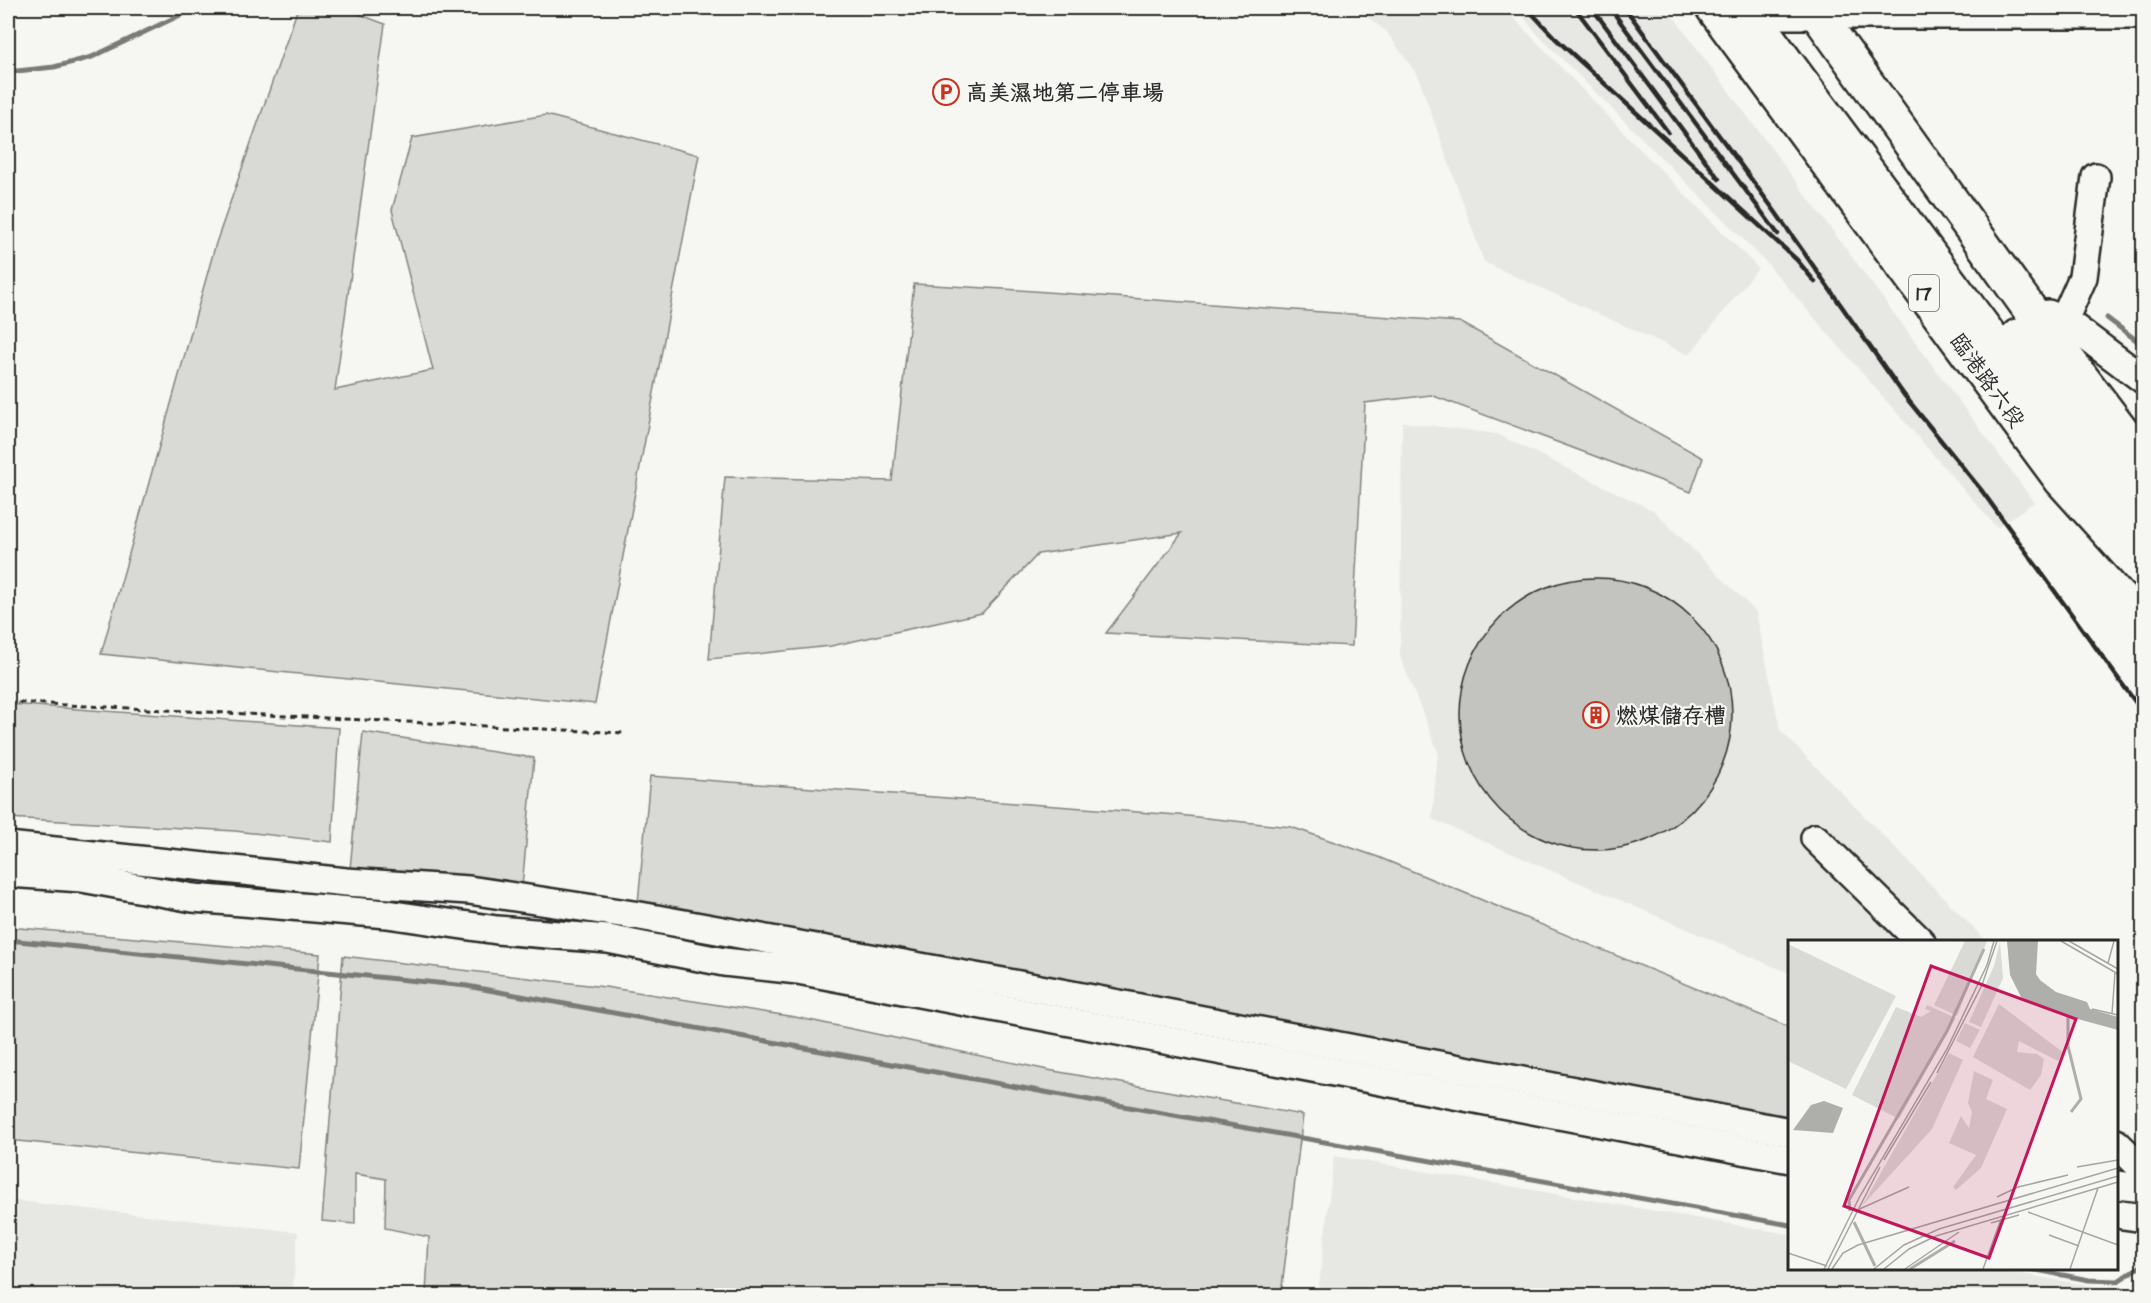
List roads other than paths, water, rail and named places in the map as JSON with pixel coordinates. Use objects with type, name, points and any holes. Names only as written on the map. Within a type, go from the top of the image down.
[{"type":"main road","name":"臨港路六段","points":[[1713,8],[1757,19],[2144,498]]},
{"type":"main road","points":[[1816,12],[2028,307],[2144,460]]},
{"type":"main road","name":"臨港路六段","points":[[1757,19],[2123,515],[2144,538]]},
{"type":"main road","name":"臨港路六段","points":[[1757,19],[2061,480],[2144,572]]},
{"type":"street","points":[[1757,19],[1816,12],[2144,15]]},
{"type":"street","points":[[2064,320],[2083,277],[2096,177]]},
{"type":"street","points":[[2028,307],[2064,320],[2144,380]]},
{"type":"street","points":[[1815,838],[1919,940]]},
{"type":"street","points":[[8,846],[346,882],[469,890],[640,916],[810,946],[1788,1132]]},
{"type":"street","points":[[8,873],[82,879],[193,898],[387,914],[497,930],[608,939],[724,962],[798,970],[1788,1160]]},
{"type":"street","points":[[1314,1068],[1319,1042]]},
{"type":"street","points":[[1754,1153],[1760,1127]]},
{"type":"street","points":[[2118,1145],[2144,1170]]},
{"type":"street","points":[[2118,1185],[2144,1188]]},
{"type":"street","points":[[2118,1214],[2144,1218]]},
{"type":"waterway","points":[[8,72],[54,67],[92,57],[195,8]]},
{"type":"waterway","points":[[2107,318],[2144,346]]},
{"type":"waterway","points":[[8,940],[467,986],[1788,1225]]},
{"type":"waterway","points":[[2036,1270],[2089,1280],[2118,1281],[2144,1264]]},
{"type":"railway","points":[[1527,8],[1555,38],[1797,260],[1815,282]]},
{"type":"railway","points":[[1575,8],[1668,132]]},
{"type":"railway","points":[[1592,8],[1719,179]]},
{"type":"railway","points":[[1610,8],[1778,234]]},
{"type":"railway","points":[[1625,8],[1774,210],[1904,395],[1982,491],[2144,714]]},
{"type":"place","name":"高美濕地第二停車場","points":[[946,92]]},
{"type":"place","name":"燃煤儲存槽","points":[[1596,715]]}]
